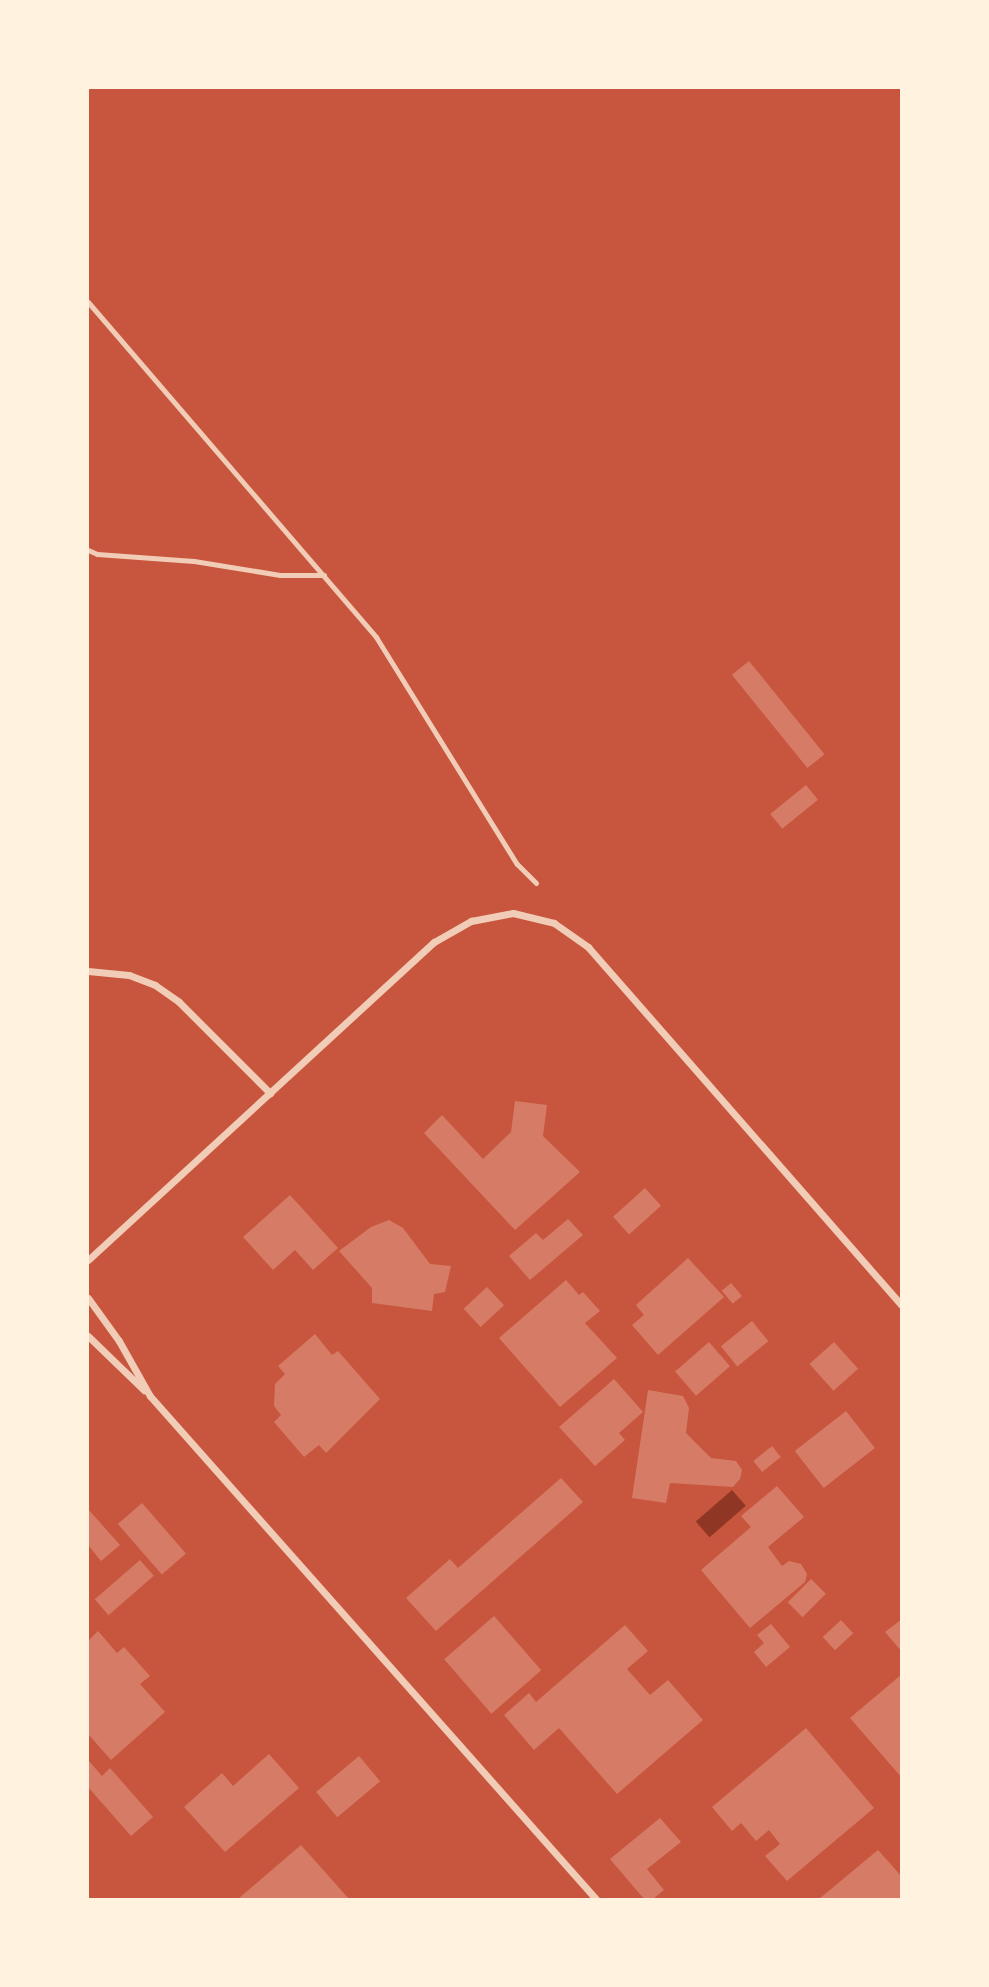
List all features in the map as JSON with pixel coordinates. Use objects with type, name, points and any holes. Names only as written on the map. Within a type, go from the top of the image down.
[{"type":"street","points":[[88,1260],[435,942],[471,921],[513,913],[554,923],[588,947],[901,1306]]},
{"type":"street","points":[[88,971],[130,975],[155,985],[179,1002],[270,1093]]},
{"type":"street","points":[[88,1298],[119,1341],[147,1392]]},
{"type":"street","points":[[88,1336],[147,1392],[596,1899]]},
{"type":"lane","points":[[88,302],[376,637],[517,864],[536,883]]},
{"type":"lane","points":[[88,550],[97,554],[194,561],[280,575],[324,575]]},
{"type":"shaded area","points":[[732,1490],[746,1506],[710,1537],[696,1521]]},
{"type":"building","points":[[749,661],[825,754],[807,768],[732,675]]},
{"type":"building","points":[[806,785],[818,800],[782,829],[770,814]]},
{"type":"building","points":[[515,1101],[547,1105],[543,1136],[580,1172],[515,1230],[424,1133],[442,1115],[483,1159],[511,1132]]},
{"type":"building","points":[[645,1188],[661,1206],[629,1235],[613,1217]]},
{"type":"building","points":[[290,1195],[338,1248],[313,1270],[295,1250],[273,1270],[243,1237]]},
{"type":"building","points":[[568,1219],[583,1235],[530,1280],[509,1256],[536,1233],[543,1240]]},
{"type":"building","points":[[389,1220],[403,1228],[430,1264],[451,1266],[445,1292],[434,1294],[432,1311],[372,1303],[372,1288],[339,1251],[371,1227]]},
{"type":"building","points":[[688,1258],[724,1297],[658,1355],[632,1325],[644,1315],[636,1305]]},
{"type":"building","points":[[566,1280],[579,1295],[583,1292],[600,1311],[585,1323],[617,1358],[560,1407],[499,1338]]},
{"type":"building","points":[[731,1283],[742,1296],[733,1304],[722,1291]]},
{"type":"building","points":[[487,1287],[504,1305],[481,1327],[464,1309]]},
{"type":"building","points":[[752,1321],[768,1341],[737,1366],[721,1346]]},
{"type":"building","points":[[315,1334],[332,1355],[338,1351],[380,1399],[326,1453],[319,1445],[304,1457],[274,1422],[281,1415],[274,1406],[275,1384],[285,1374],[278,1366]]},
{"type":"building","points":[[709,1342],[730,1366],[696,1396],[675,1372]]},
{"type":"building","points":[[834,1342],[858,1369],[834,1391],[809,1364]]},
{"type":"building","points":[[614,1379],[643,1412],[619,1433],[625,1440],[595,1466],[559,1427]]},
{"type":"building","points":[[648,1390],[683,1396],[689,1408],[686,1433],[711,1458],[736,1461],[742,1470],[740,1479],[733,1487],[670,1483],[666,1503],[632,1498]]},
{"type":"building","points":[[846,1411],[875,1448],[824,1488],[795,1451]]},
{"type":"building","points":[[772,1446],[781,1457],[762,1472],[753,1461]]},
{"type":"building","points":[[561,1478],[583,1502],[436,1631],[406,1598],[450,1559],[458,1568]]},
{"type":"building","points":[[777,1486],[804,1517],[768,1547],[782,1566],[789,1561],[801,1564],[807,1574],[805,1582],[750,1628],[701,1570],[751,1527],[741,1516]]},
{"type":"building","points":[[142,1503],[186,1554],[162,1575],[118,1524]]},
{"type":"building","points":[[88,1509],[120,1545],[101,1561],[88,1545]]},
{"type":"building","points":[[140,1560],[154,1576],[108,1615],[95,1599]]},
{"type":"building","points":[[811,1579],[826,1594],[803,1617],[788,1602]]},
{"type":"building","points":[[494,1616],[541,1670],[491,1714],[444,1659]]},
{"type":"building","points":[[902,1619],[902,1652],[885,1632]]},
{"type":"building","points":[[841,1620],[853,1633],[835,1650],[823,1637]]},
{"type":"building","points":[[771,1624],[790,1647],[766,1667],[754,1652],[764,1643],[757,1635]]},
{"type":"building","points":[[625,1625],[648,1651],[627,1669],[650,1695],[668,1680],[703,1720],[617,1794],[559,1728],[534,1750],[504,1715],[529,1693],[536,1702]]},
{"type":"building","points":[[98,1631],[117,1653],[124,1647],[150,1676],[140,1684],[165,1712],[111,1760],[88,1734],[88,1641]]},
{"type":"building","points":[[902,1674],[902,1778],[850,1718]]},
{"type":"building","points":[[806,1728],[874,1808],[787,1881],[765,1856],[780,1844],[769,1830],[756,1841],[741,1823],[732,1831],[712,1807]]},
{"type":"building","points":[[269,1754],[299,1788],[225,1852],[184,1807],[222,1773],[233,1786]]},
{"type":"building","points":[[359,1756],[380,1781],[337,1817],[316,1792]]},
{"type":"building","points":[[88,1760],[102,1776],[110,1768],[153,1817],[131,1836],[88,1787]]},
{"type":"building","points":[[660,1818],[681,1842],[647,1869],[664,1890],[653,1899],[644,1899],[610,1859]]},
{"type":"building","points":[[301,1845],[349,1899],[238,1899]]},
{"type":"building","points":[[878,1850],[902,1877],[902,1899],[819,1899]]}]
